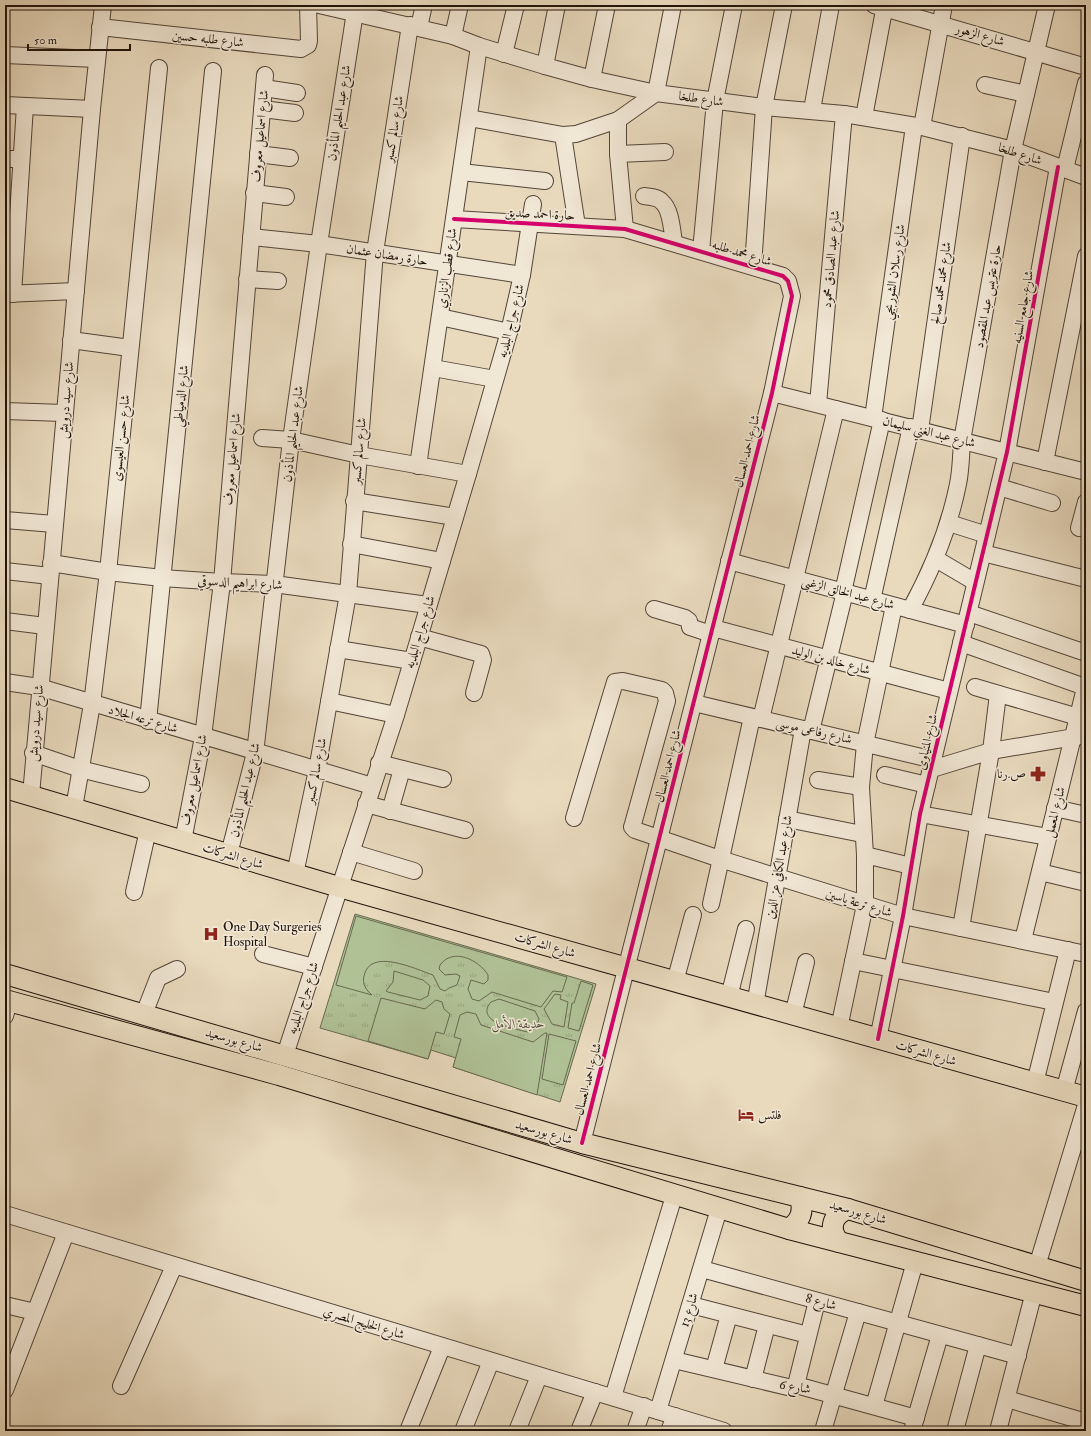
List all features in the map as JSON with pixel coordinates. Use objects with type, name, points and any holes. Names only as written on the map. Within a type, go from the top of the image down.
[{"type":"main road","name":"شارع الشركات","points":[[5,788],[339,887],[1086,1098]]},
{"type":"main road","name":"شارع بورسعيد","points":[[5,974],[582,1143],[848,1209],[1086,1281]]},
{"type":"main road","name":"شارع بورسعيد","points":[[6,1005],[279,1075],[719,1209],[789,1229],[1086,1306]]},
{"type":"main road","points":[[789,1229],[796,1224],[802,1216],[803,1206],[800,1196]]},
{"type":"main road","points":[[839,1242],[834,1235],[832,1227],[837,1215],[848,1209]]},
{"type":"street","name":"شارع سيد درويش","points":[[31,795],[39,687],[92,109],[103,5]]},
{"type":"street","name":"شارع طلبه حسين","points":[[100,27],[301,49],[308,45],[308,5]]},
{"type":"street","name":"شارع طلخا","points":[[319,5],[363,10],[414,26],[453,36],[479,46],[545,66],[592,79],[656,93],[764,107],[844,114],[918,126],[1014,150],[1086,177]]},
{"type":"street","name":"شارع سالم كسبر","points":[[295,874],[317,770],[348,594],[354,501],[375,252],[414,26],[424,5]]},
{"type":"street","points":[[453,36],[460,5]]},
{"type":"street","points":[[504,54],[516,5]]},
{"type":"street","points":[[545,66],[557,5]]},
{"type":"street","points":[[592,79],[607,5]]},
{"type":"street","points":[[469,118],[563,135],[576,134],[618,120],[656,93],[673,5]]},
{"type":"street","points":[[701,251],[715,101],[734,5]]},
{"type":"street","points":[[752,266],[764,107],[784,5]]},
{"type":"street","points":[[812,110],[831,5]]},
{"type":"street","name":"شارع رسلان الشوربجي","points":[[844,592],[878,419],[918,126],[944,5]]},
{"type":"street","name":"حارة عتريس عبد المقصود","points":[[910,610],[936,559],[948,523],[958,483],[962,441],[1014,150],[1046,5]]},
{"type":"street","points":[[864,117],[881,6]]},
{"type":"street","name":"شارع الزهور","points":[[881,6],[1086,66]]},
{"type":"street","name":"شارع عبد الحليم المأذون","points":[[229,854],[255,753],[291,440],[319,244],[363,10]]},
{"type":"street","name":"شارع قطب الزناري","points":[[418,466],[479,46]]},
{"type":"street","points":[[5,55],[97,59]]},
{"type":"street","name":"شارع حسن العيسوى","points":[[74,808],[92,704],[108,572],[158,68]]},
{"type":"street","name":"شارع الدمياطي","points":[[148,720],[213,71]]},
{"type":"street","name":"شارع اسماعيل معروف","points":[[183,841],[203,737],[222,582],[264,81],[297,93]]},
{"type":"street","name":"شارع جامع السنيه","points":[[1007,452],[1061,168],[1086,83]]},
{"type":"street","points":[[985,85],[1026,94]]},
{"type":"street","points":[[5,105],[92,109]]},
{"type":"street","points":[[25,106],[21,159],[12,208],[9,294],[76,291]]},
{"type":"street","points":[[262,109],[295,113]]},
{"type":"street","name":"شارع عبد الصادق محمود","points":[[818,404],[844,114]]},
{"type":"street","points":[[618,120],[618,154],[625,228]]},
{"type":"street","points":[[563,135],[577,226]]},
{"type":"street","name":"شارع محمد محمد صالح","points":[[872,600],[915,429],[962,136]]},
{"type":"street","points":[[618,154],[665,152]]},
{"type":"street","points":[[258,154],[290,158]]},
{"type":"street","points":[[5,159],[21,159]]},
{"type":"street","points":[[461,172],[545,181]]},
{"type":"street","points":[[254,193],[286,197]]},
{"type":"street","points":[[644,196],[656,198],[662,201],[666,206],[674,242]]},
{"type":"street","name":"شارع جراج البلديه","points":[[285,1055],[396,715],[468,474],[509,332],[522,276],[533,204]]},
{"type":"street","name":"حارة احمد صديق","points":[[454,219],[625,228]]},
{"type":"street","name":"شارع محمد طلبه","points":[[625,228],[783,276],[788,281],[792,296],[772,393]]},
{"type":"street","name":"حارة رمضان عثمان","points":[[250,237],[319,244],[375,252],[447,265],[522,276]]},
{"type":"street","points":[[1044,462],[1086,256]]},
{"type":"street","points":[[247,279],[278,281]]},
{"type":"street","points":[[440,318],[509,332]]},
{"type":"street","points":[[71,340],[130,348]]},
{"type":"street","points":[[433,368],[495,379]]},
{"type":"street","name":"شارع عبد الغني سليمان","points":[[772,393],[1086,472]]},
{"type":"street","name":"شارع احمد العسال","points":[[582,1143],[772,393]]},
{"type":"street","points":[[711,904],[720,859],[757,718],[778,646],[836,409]]},
{"type":"street","points":[[5,410],[64,413]]},
{"type":"street","points":[[262,438],[291,440],[359,455],[468,474]]},
{"type":"street","name":"شارع المنياوى","points":[[878,1039],[903,916],[920,814],[1007,452]]},
{"type":"street","points":[[999,486],[1052,503]]},
{"type":"street","points":[[354,501],[455,517]]},
{"type":"street","points":[[1079,528],[1086,505]]},
{"type":"street","points":[[5,520],[54,524]]},
{"type":"street","points":[[948,523],[987,535]]},
{"type":"street","points":[[351,544],[442,561]]},
{"type":"street","points":[[983,553],[1086,579]]},
{"type":"street","points":[[936,559],[975,582]]},
{"type":"street","name":"شارع عبد الخالق الزغبى","points":[[730,561],[910,610],[967,619],[1086,653]]},
{"type":"street","name":"شارع ابراهيم الدسوقي","points":[[5,570],[108,572],[162,578],[274,584],[428,605]]},
{"type":"street","name":"شارع عبد الكافي عز الدين","points":[[755,1004],[787,819],[807,730],[829,659],[844,592]]},
{"type":"street","points":[[839,1028],[865,905],[865,855],[862,834],[861,787],[865,744],[878,672],[894,606]]},
{"type":"street","name":"شارع خالد بن الوليد","points":[[654,609],[688,619],[690,627],[778,646],[949,691]]},
{"type":"street","points":[[5,620],[45,626]]},
{"type":"street","points":[[419,637],[481,654],[483,660],[474,693]]},
{"type":"street","points":[[961,643],[1086,686]]},
{"type":"street","points":[[338,649],[412,661]]},
{"type":"street","name":"شارع ترعة ياسين","points":[[574,818],[615,682],[623,681],[662,690],[667,696],[632,827],[720,859],[903,916],[1086,954]]},
{"type":"street","name":"شارع ترعه الجلاد","points":[[5,682],[39,687],[255,753],[372,786]]},
{"type":"street","name":"شارع المعمل","points":[[1023,940],[1055,808],[1080,736],[1078,716],[1086,686]]},
{"type":"street","points":[[975,687],[1078,716]]},
{"type":"street","points":[[961,928],[998,694]]},
{"type":"street","points":[[329,700],[396,715]]},
{"type":"street","name":"شارع رفاعى موسى","points":[[694,703],[865,744],[933,764]]},
{"type":"street","points":[[933,764],[990,751],[1080,736]]},
{"type":"street","points":[[33,753],[80,768],[141,784]]},
{"type":"street","points":[[380,763],[443,779]]},
{"type":"street","points":[[390,811],[402,769]]},
{"type":"street","points":[[885,775],[927,785]]},
{"type":"street","points":[[818,780],[861,787]]},
{"type":"street","points":[[366,804],[465,830]]},
{"type":"street","points":[[1055,808],[1086,815]]},
{"type":"street","points":[[920,814],[1048,837]]},
{"type":"street","points":[[787,819],[862,834]]},
{"type":"street","points":[[134,892],[148,830]]},
{"type":"street","points":[[351,852],[414,871]]},
{"type":"street","points":[[865,855],[911,866]]},
{"type":"street","points":[[1040,872],[1086,883]]},
{"type":"street","points":[[675,982],[693,915]]},
{"type":"street","points":[[729,997],[746,929]]},
{"type":"street","points":[[1034,1083],[1068,950]]},
{"type":"street","points":[[263,954],[314,967]]},
{"type":"street","points":[[853,961],[1054,1002]]},
{"type":"street","points":[[793,1015],[806,962]]},
{"type":"street","points":[[144,1014],[158,978],[177,969]]},
{"type":"street","points":[[1064,1091],[1086,1011]]},
{"type":"street","points":[[1037,1266],[1086,1105]]},
{"type":"street","points":[[613,1397],[674,1196]]},
{"type":"street","name":"شارع 13","points":[[634,1431],[651,1408],[674,1360],[719,1209]]},
{"type":"street","name":"شارع الخليج المصري","points":[[5,1214],[724,1431]]},
{"type":"street","points":[[5,1390],[11,1359],[35,1312],[66,1233]]},
{"type":"street","points":[[874,1406],[915,1262]]},
{"type":"street","points":[[121,1386],[174,1266]]},
{"type":"street","name":"شارع 8","points":[[702,1269],[1018,1356]]},
{"type":"street","points":[[998,1431],[1034,1292]]},
{"type":"street","points":[[796,1385],[817,1301]]},
{"type":"street","points":[[5,1305],[35,1312]]},
{"type":"street","points":[[691,1305],[808,1335]]},
{"type":"street","points":[[823,1431],[858,1312]]},
{"type":"street","points":[[714,1369],[729,1315]]},
{"type":"street","points":[[753,1379],[767,1325]]},
{"type":"street","points":[[914,1425],[940,1335]]},
{"type":"street","points":[[955,1431],[978,1345]]},
{"type":"street","points":[[408,1431],[442,1347]]},
{"type":"street","name":"شارع 6","points":[[674,1360],[792,1388],[796,1385],[834,1395],[874,1406],[914,1425]]},
{"type":"street","points":[[463,1431],[491,1361]]},
{"type":"street","points":[[517,1431],[539,1376]]},
{"type":"street","points":[[579,1431],[595,1392]]},
{"type":"street","points":[[1007,1399],[1086,1422]]},
{"type":"street","points":[[669,1431],[675,1416]]},
{"type":"green space","name":"حديقة الأمل","points":[[355,914],[596,984],[560,1102],[453,1067],[456,1058],[431,1050],[428,1059],[320,1028]]},
{"type":"green space","points":[[356,916],[567,977],[562,992],[553,991],[541,1007],[492,992],[479,1001],[472,999],[468,989],[471,980],[484,984],[488,980],[488,975],[472,960],[459,956],[445,960],[440,965],[439,969],[445,975],[456,974],[460,976],[457,985],[445,991],[440,989],[433,975],[405,965],[384,961],[375,963],[368,967],[364,976],[365,987],[372,995],[336,985]]},
{"type":"green space","points":[[394,971],[423,980],[430,986],[428,996],[420,1000],[386,991],[393,982]]},
{"type":"green space","points":[[581,981],[593,985],[579,1031],[568,1028],[572,1003],[574,1003]]},
{"type":"green space","points":[[555,994],[561,995],[560,999],[568,1002],[564,1027],[552,1024],[544,1009]]},
{"type":"green space","points":[[381,998],[425,1009],[436,1000],[442,1002],[444,1009],[450,1014],[444,1034],[436,1032],[428,1059],[368,1041]]},
{"type":"green space","points":[[499,999],[535,1011],[539,1019],[536,1028],[528,1032],[514,1029],[492,1019],[488,1015],[487,1009],[491,1002]]},
{"type":"green space","points":[[467,1012],[476,1014],[481,1025],[533,1042],[547,1033],[537,1095],[453,1067],[461,1039],[454,1037],[460,1015]]},
{"type":"green space","points":[[549,1034],[576,1041],[563,1085],[542,1079]]},
{"type":"cycle path","points":[[878,1039],[903,916],[920,814],[1007,452],[1058,167]]},
{"type":"cycle path","points":[[454,219],[625,229],[783,276],[788,281],[792,296],[772,393],[582,1143]]},
{"type":"place","name":"ص.رنا","points":[[1038,774]]},
{"type":"place","name":"One Day Surgeries Hospital","points":[[211,934]]},
{"type":"place","name":"فلتس","points":[[746,1115]]}]
